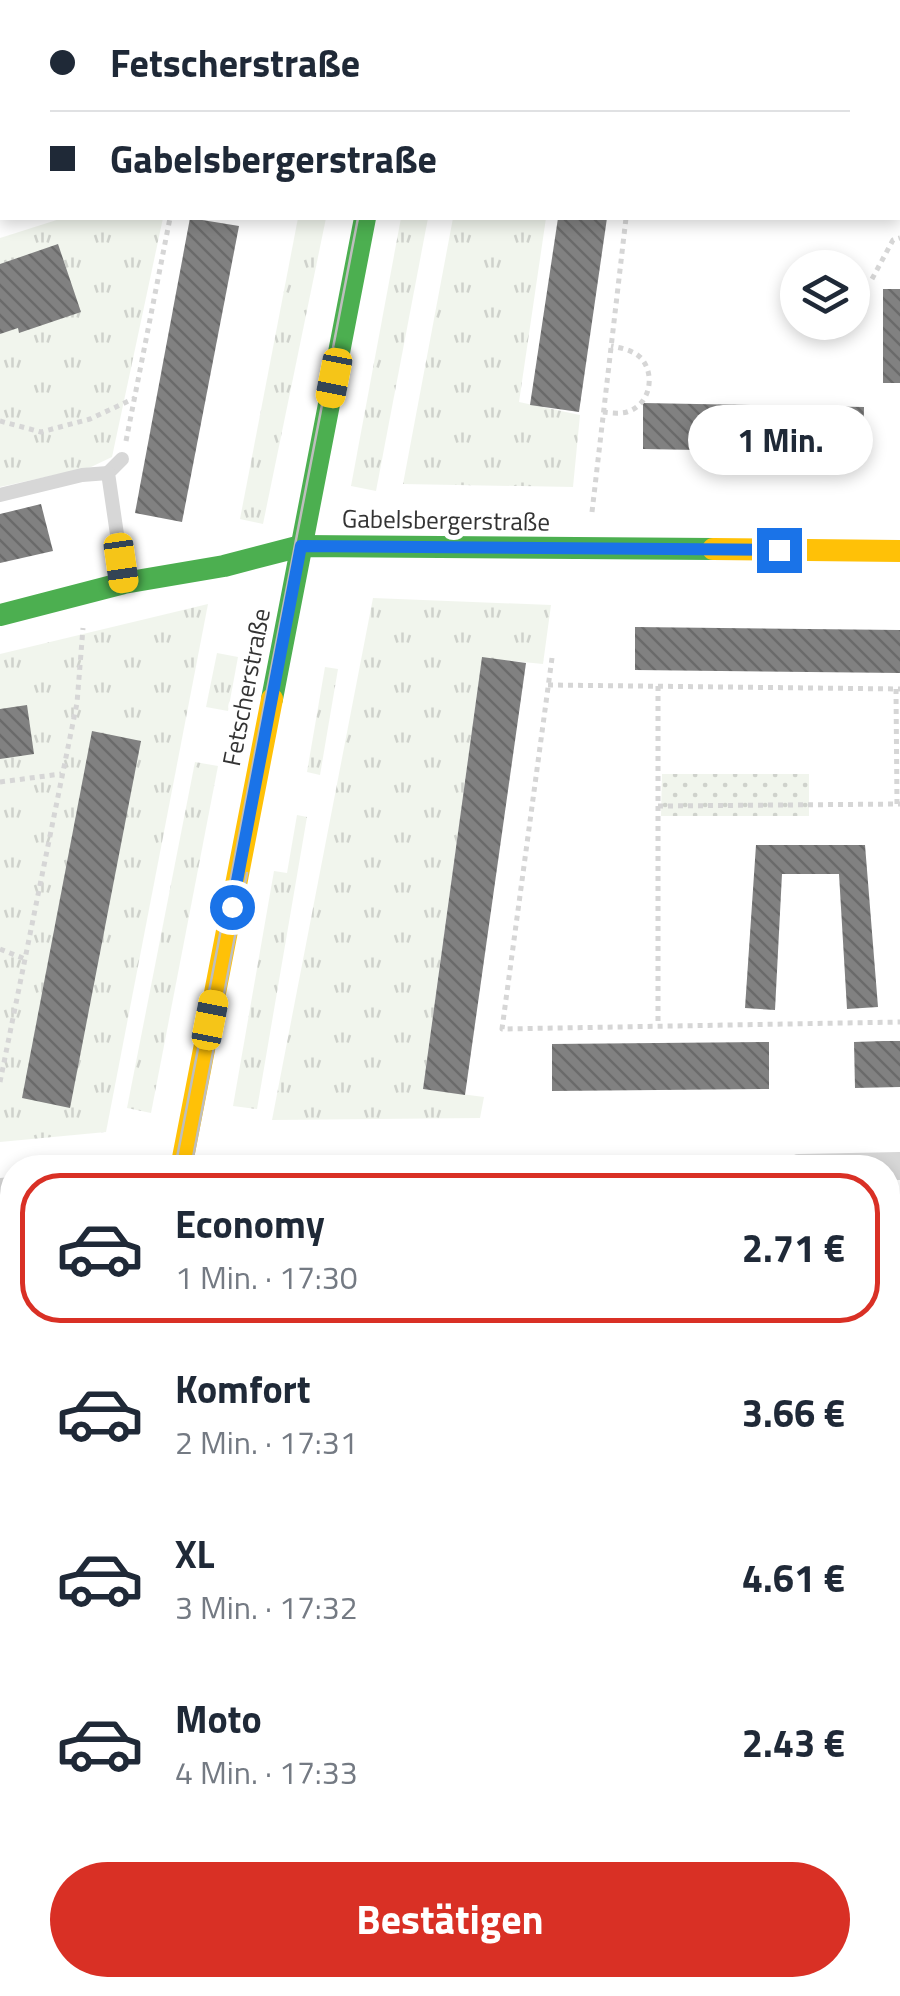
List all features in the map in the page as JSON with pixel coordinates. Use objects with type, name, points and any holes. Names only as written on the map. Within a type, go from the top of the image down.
[{"type":"main road","name":"Fetscherstraße","points":[[184,1155],[365,220]]},
{"type":"main road","name":"Gabelsbergerstraße","points":[[0,615],[301,546],[900,551]]},
{"type":"lane","points":[[0,495],[82,475],[108,473],[122,459]]},
{"type":"lane","points":[[108,473],[124,584]]},
{"type":"path","points":[[122,459],[170,220]]},
{"type":"path","points":[[587,548],[626,220]]},
{"type":"path","points":[[872,279],[893,240],[900,238]]},
{"type":"path","points":[[603,412],[627,412],[638,406],[650,384],[643,360],[634,352],[611,346]]},
{"type":"path","points":[[0,421],[40,432],[90,419],[134,398]]},
{"type":"path","points":[[1,1077],[78,704],[85,593]]},
{"type":"path","points":[[552,658],[502,1029],[900,1022]]},
{"type":"path","points":[[548,685],[898,689],[899,804],[657,806]]},
{"type":"path","points":[[658,686],[658,1026]]},
{"type":"path","points":[[0,782],[63,773]]},
{"type":"path","points":[[0,949],[25,960]]},
{"type":"green space","points":[[57,220],[163,220],[112,457],[91,467],[0,487],[0,238]]},
{"type":"green space","points":[[298,220],[326,220],[263,524],[240,519]]},
{"type":"green space","points":[[401,220],[428,220],[376,491],[351,486]]},
{"type":"green space","points":[[453,220],[546,220],[519,402],[580,415],[573,487],[403,484]]},
{"type":"green space","points":[[373,598],[551,605],[543,664],[482,658],[423,1089],[484,1097],[480,1118],[272,1120]]},
{"type":"green space","points":[[208,604],[106,1132],[0,1142],[0,654]]},
{"type":"green space","points":[[217,653],[238,657],[228,711],[206,707]]},
{"type":"green space","points":[[325,667],[338,669],[320,775],[307,772]]},
{"type":"green space","points":[[195,762],[218,766],[151,1113],[127,1108]]},
{"type":"green space","points":[[662,774],[809,774],[809,816],[661,816]]},
{"type":"green space","points":[[297,815],[307,817],[257,1109],[233,1106],[274,871],[287,873]]},
{"type":"building","points":[[190,220],[239,226],[182,522],[135,513]]},
{"type":"building","points":[[558,220],[607,220],[579,412],[530,405]]},
{"type":"building","points":[[58,244],[81,312],[19,333],[18,328],[0,334],[0,264]]},
{"type":"building","points":[[883,289],[900,289],[900,383],[883,383]]},
{"type":"building","points":[[643,403],[864,407],[863,453],[643,449]]},
{"type":"building","points":[[41,504],[53,551],[0,563],[0,514]]},
{"type":"building","points":[[635,627],[900,630],[900,673],[635,670]]},
{"type":"building","points":[[482,657],[526,663],[465,1095],[423,1089]]},
{"type":"building","points":[[27,705],[34,754],[0,759],[0,709]]},
{"type":"building","points":[[92,731],[141,741],[70,1108],[22,1098]]},
{"type":"building","points":[[756,845],[865,845],[878,1007],[847,1009],[839,874],[782,874],[775,1010],[745,1008]]},
{"type":"building","points":[[900,1041],[900,1087],[855,1088],[854,1042]]},
{"type":"building","points":[[769,1042],[769,1089],[552,1091],[552,1044]]},
{"type":"tram line","points":[[178,1155],[358,220]]},
{"type":"tram line","points":[[193,1155],[247,873]]},
{"type":"traffic: fast","points":[[272,699],[365,220]]},
{"type":"traffic: fast","points":[[0,615],[124,583],[224,566],[301,546],[713,549]]},
{"type":"traffic: slow","points":[[713,549],[900,551]]},
{"type":"traffic: slow","points":[[184,1155],[272,699]]},
{"type":"route","points":[[232,907],[301,546],[779,550]]}]
